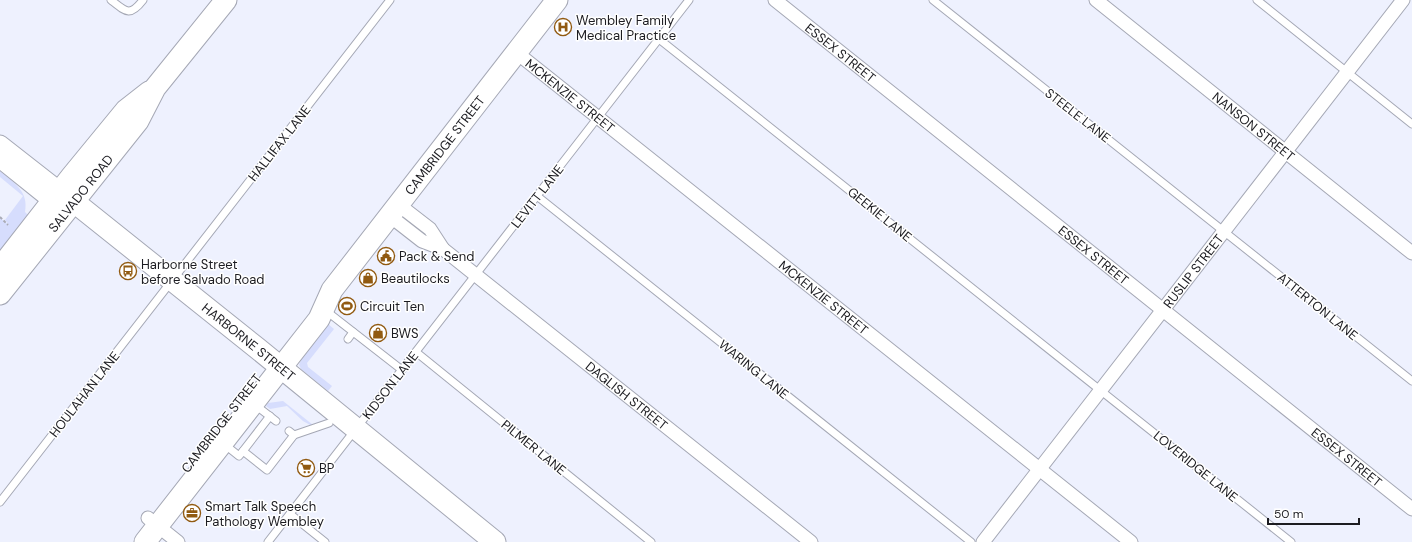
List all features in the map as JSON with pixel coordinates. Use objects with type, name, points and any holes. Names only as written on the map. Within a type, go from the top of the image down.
[{"type":"main road","name":"SALVADO ROAD","points":[[0,268],[138,121],[155,88],[226,0]]},
{"type":"main road","name":"CAMBRIDGE STREET","points":[[146,534],[254,404],[272,369],[309,310],[328,299],[394,210],[557,0]]},
{"type":"main road","name":"SALVADO ROAD","points":[[0,294],[63,201]]},
{"type":"main road","name":"HARBORNE STREET","points":[[63,201],[352,434],[477,542]]},
{"type":"main road","name":"HARBORNE STREET","points":[[272,369],[329,423],[352,434],[495,542]]},
{"type":"main road","name":"CAMBRIDGE STREET","points":[[146,534],[272,369]]},
{"type":"street","name":"ESSEX STREET","points":[[775,0],[1412,509]]},
{"type":"street","name":"NANSON STREET","points":[[1096,0],[1412,253]]},
{"type":"street","name":"RUSLIP STREET","points":[[983,542],[1162,309],[1403,0]]},
{"type":"street","name":"MCKENZIE STREET","points":[[517,53],[599,116],[1131,542]]},
{"type":"street","name":"HARBORNE STREET","points":[[0,144],[63,201]]},
{"type":"street","name":"HARBORNE STREET","points":[[0,159],[63,201]]},
{"type":"street","name":"DAGLISH STREET","points":[[394,210],[422,241],[443,249],[811,542]]},
{"type":"street","points":[[146,534],[178,542]]},
{"type":"lane","points":[[111,0],[122,9],[130,11],[135,9],[143,0]]},
{"type":"lane","name":"HALLIFAX LANE","points":[[168,286],[390,0]]},
{"type":"lane","name":"LEVITT LANE","points":[[476,275],[690,0]]},
{"type":"lane","name":"STEELE LANE","points":[[933,0],[1224,230]]},
{"type":"lane","points":[[1258,0],[1412,124]]},
{"type":"lane","name":"GEEKIE LANE","points":[[659,39],[1100,390]]},
{"type":"lane","name":"WARING LANE","points":[[537,196],[971,542]]},
{"type":"lane","name":"ATTERTON LANE","points":[[1224,230],[1412,381]]},
{"type":"lane","name":"KIDSON LANE","points":[[268,542],[476,275]]},
{"type":"lane","name":"HOULAHAN LANE","points":[[0,502],[168,286]]},
{"type":"lane","points":[[328,299],[353,332],[402,370]]},
{"type":"lane","points":[[348,339],[353,332]]},
{"type":"lane","name":"PILMER LANE","points":[[416,352],[651,542]]},
{"type":"lane","name":"LOVERIDGE LANE","points":[[1100,390],[1291,542]]},
{"type":"lane","points":[[254,404],[276,421]]},
{"type":"lane","points":[[223,443],[239,456],[270,416]]},
{"type":"lane","points":[[243,451],[267,470],[291,433],[329,423]]},
{"type":"lane","points":[[290,514],[325,542]]},
{"type":"path","points":[[0,217],[8,225]]},
{"type":"shaded area","points":[[0,171],[23,193],[26,205],[25,212],[28,215],[0,252],[0,218],[9,225],[5,220],[23,196],[0,177]]},
{"type":"shaded area","points":[[328,324],[334,329],[307,363],[308,367],[332,386],[328,391],[301,369],[299,365],[301,360]]},
{"type":"shaded area","points":[[283,401],[313,425],[312,426],[303,421],[287,406],[270,409],[266,406],[268,403]]},
{"type":"place","name":"Wembley Family Medical Practice","points":[[563,27]]},
{"type":"place","name":"Pack & Send","points":[[386,256]]},
{"type":"place","name":"Harborne Street before Salvado Road","points":[[128,271]]},
{"type":"place","name":"Beautilocks","points":[[368,278]]},
{"type":"place","name":"Circuit Ten","points":[[347,306]]},
{"type":"place","name":"BWS","points":[[378,333]]},
{"type":"place","name":"BP","points":[[306,468]]},
{"type":"place","name":"Smart Talk Speech Pathology Wembley","points":[[192,513]]}]
